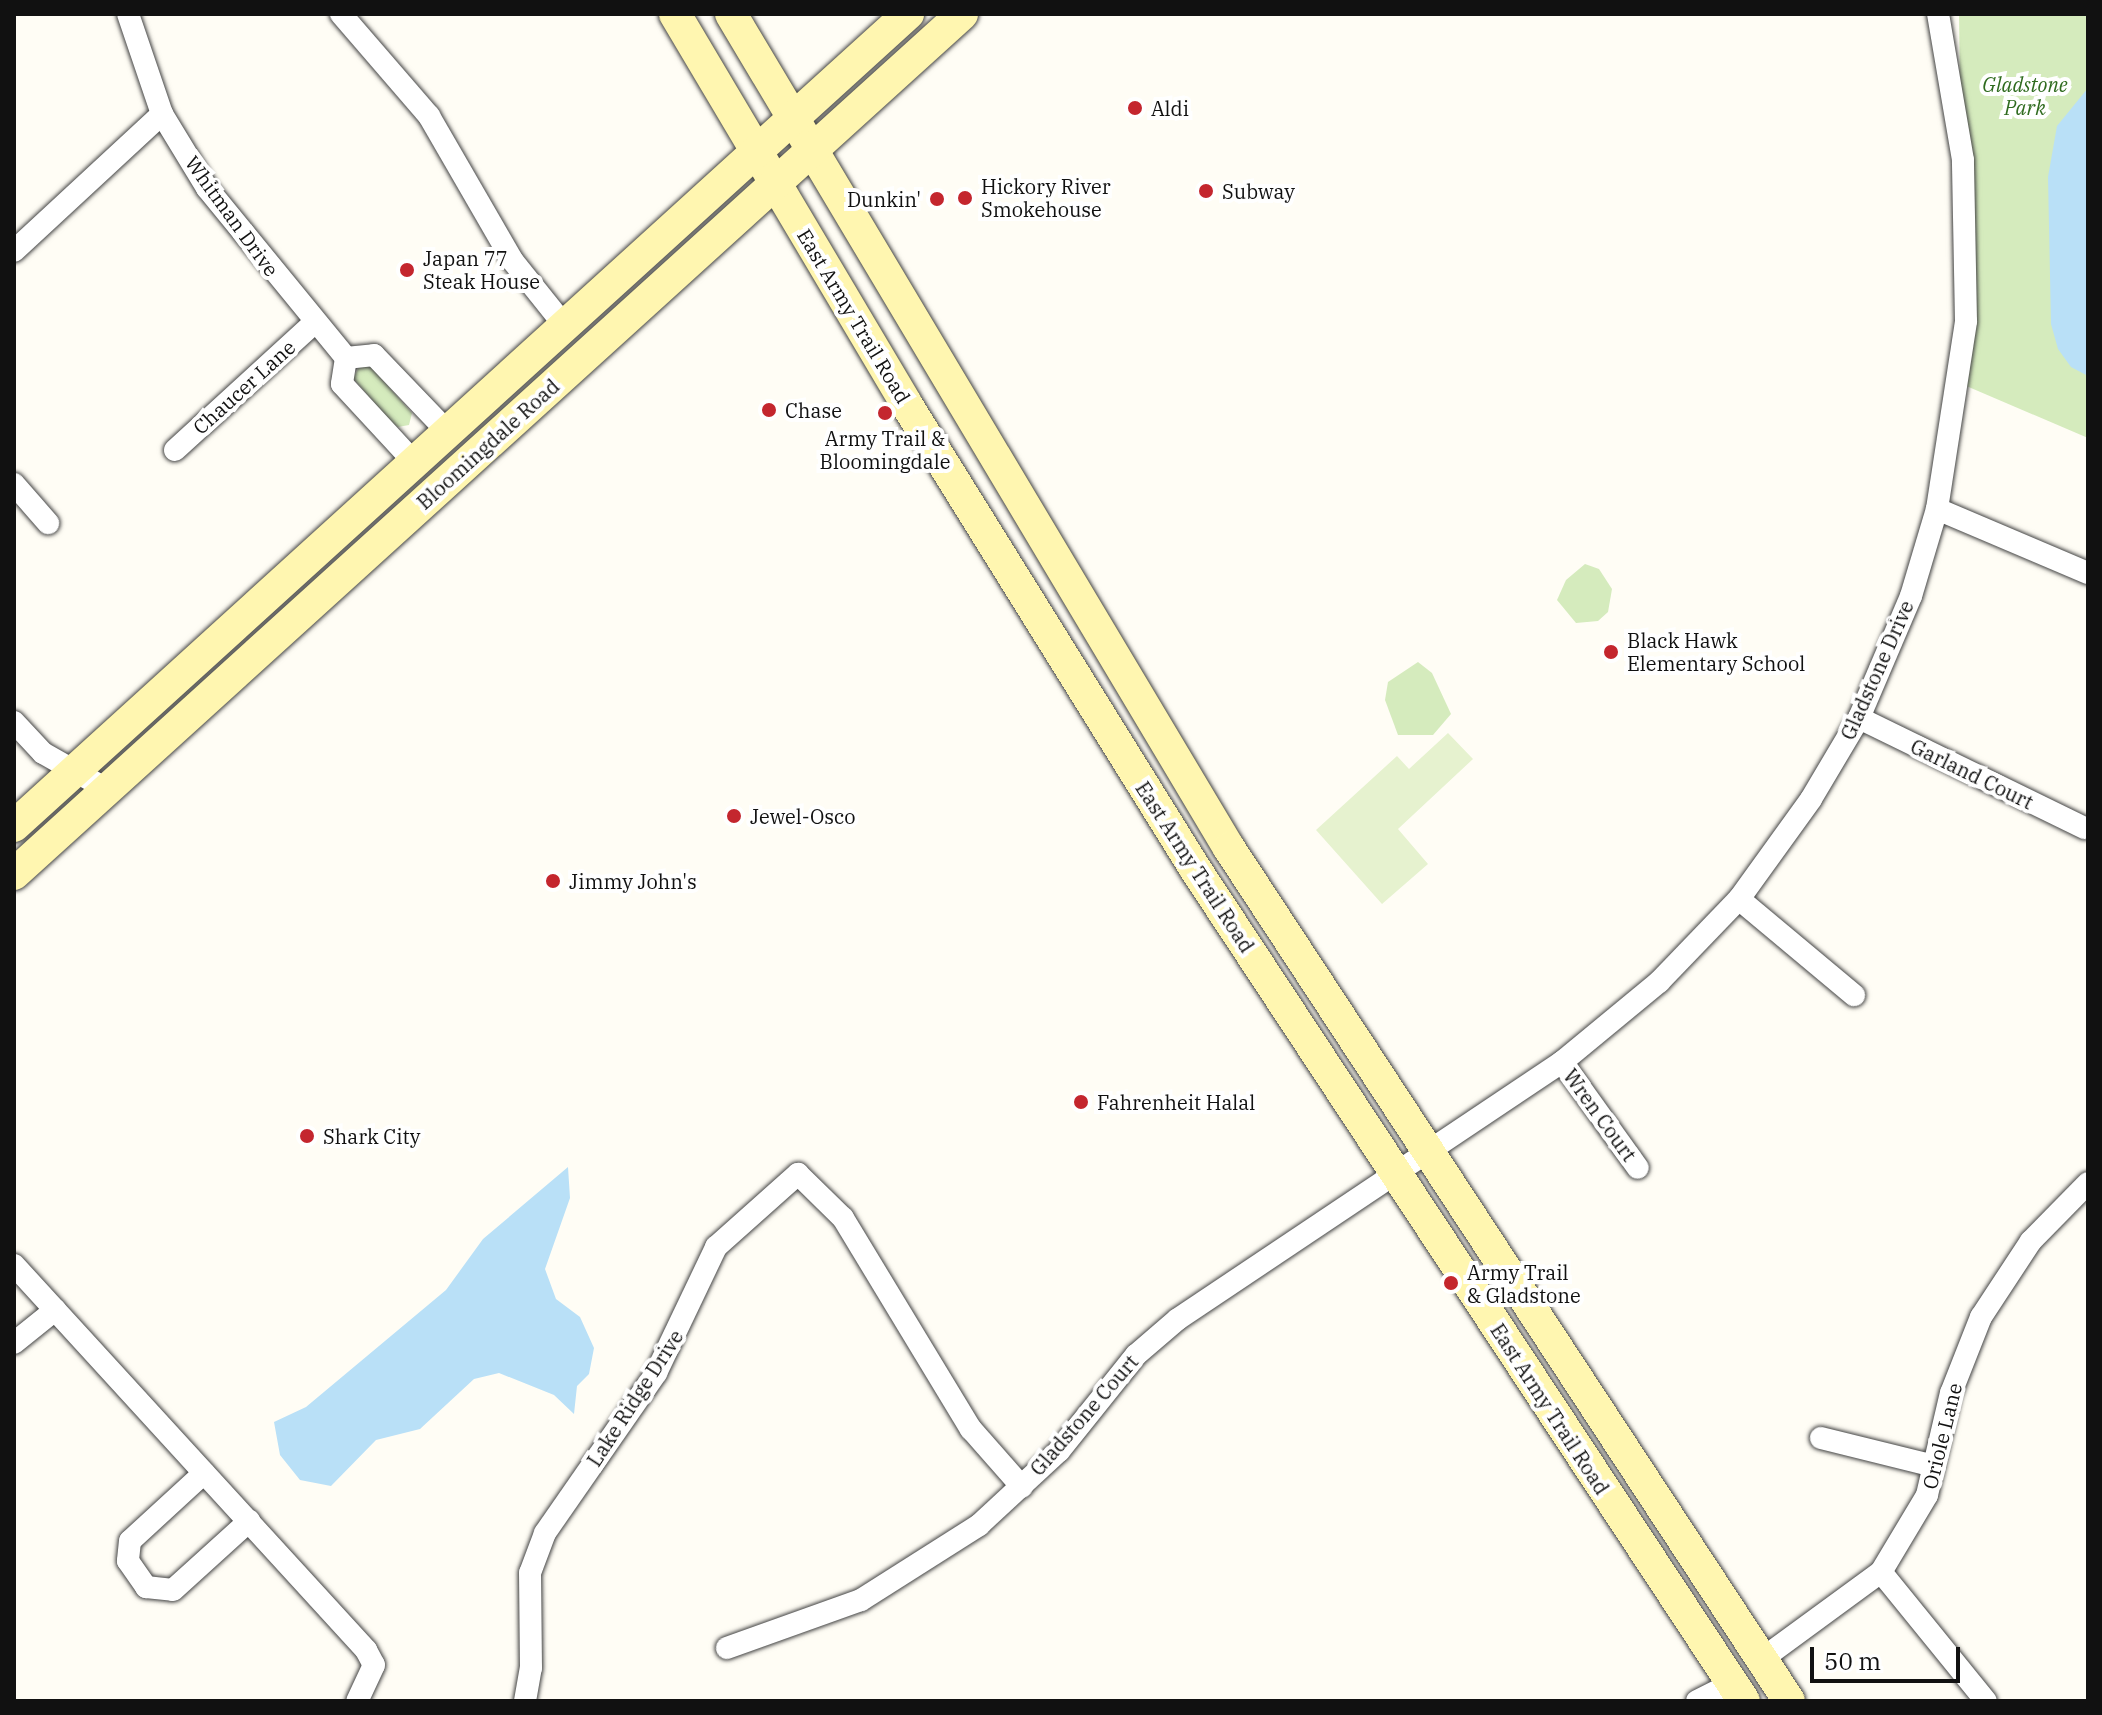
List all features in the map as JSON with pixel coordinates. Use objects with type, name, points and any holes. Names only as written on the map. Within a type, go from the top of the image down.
[{"type":"main road","name":"East Army Trail Road","points":[[675,14],[776,185],[1188,858],[1739,1692]]},
{"type":"main road","name":"East Army Trail Road","points":[[731,14],[811,154],[1229,848],[1789,1701]]},
{"type":"main road","name":"Bloomingdale Road","points":[[14,826],[908,14]]},
{"type":"main road","name":"Bloomingdale Road","points":[[14,874],[962,14]]},
{"type":"street","name":"Whitman Drive","points":[[128,14],[162,114],[207,188],[314,323],[346,358]]},
{"type":"street","points":[[341,14],[429,116],[512,260],[564,325]]},
{"type":"street","name":"Gladstone Drive","points":[[1428,1153],[1562,1062],[1659,982],[1739,899],[1811,799],[1859,718],[1911,596],[1937,509],[1966,321],[1963,160],[1938,14]]},
{"type":"street","points":[[14,251],[162,114]]},
{"type":"street","name":"Chaucer Lane","points":[[175,450],[314,323]]},
{"type":"street","points":[[414,462],[342,384],[346,358],[374,355],[447,431]]},
{"type":"street","points":[[14,484],[48,523]]},
{"type":"street","points":[[1937,509],[2088,573]]},
{"type":"street","name":"Garland Court","points":[[1859,718],[2085,828]]},
{"type":"street","points":[[14,722],[43,753],[108,790]]},
{"type":"street","points":[[1739,899],[1854,995]]},
{"type":"street","name":"Wren Court","points":[[1562,1062],[1638,1168]]},
{"type":"street","name":"Gladstone Court","points":[[727,1648],[836,1612],[931,1560],[1022,1487],[1059,1451],[1136,1355],[1168,1326],[1428,1153]]},
{"type":"street","name":"Lake Ridge Drive","points":[[526,1700],[529,1583],[545,1533],[656,1373],[716,1247],[798,1174],[843,1218],[971,1429],[1022,1487]]},
{"type":"street","name":"Oriole Lane","points":[[1762,1659],[1881,1572],[1921,1511],[1951,1393],[1981,1317],[2031,1241],[2088,1183]]},
{"type":"street","points":[[14,1265],[366,1650],[374,1665],[357,1701]]},
{"type":"street","points":[[14,1343],[55,1310]]},
{"type":"street","points":[[1821,1438],[1934,1466]]},
{"type":"street","points":[[204,1473],[130,1541],[128,1561],[146,1587],[173,1590],[249,1521]]},
{"type":"street","points":[[1881,1572],[1986,1701]]},
{"type":"street","points":[[1697,1701],[1739,1692]]},
{"type":"green space","name":"Gladstone Park","points":[[1959,14],[2088,14],[2088,438],[1964,385]]},
{"type":"green space","points":[[361,364],[371,367],[412,413],[409,425],[398,427],[391,422],[353,378]]},
{"type":"green space","points":[[1585,564],[1599,569],[1612,589],[1608,612],[1598,621],[1576,623],[1557,600],[1566,580]]},
{"type":"green space","points":[[1418,662],[1432,673],[1451,714],[1433,735],[1398,735],[1385,700],[1388,682]]},
{"type":"green space","points":[[1448,733],[1473,759],[1398,829],[1428,864],[1382,904],[1316,830],[1397,756],[1409,769]]},
{"type":"water","points":[[2088,88],[2088,376],[2071,367],[2058,349],[2051,324],[2048,177],[2057,126]]},
{"type":"water","points":[[568,1167],[570,1198],[545,1269],[556,1299],[580,1317],[594,1348],[589,1374],[577,1386],[574,1414],[554,1395],[499,1373],[474,1379],[420,1429],[376,1440],[331,1486],[300,1480],[280,1455],[274,1422],[306,1407],[446,1290],[483,1239]]},
{"type":"place","name":"Aldi","points":[[1135,108]]},
{"type":"place","name":"Subway","points":[[1206,191]]},
{"type":"place","name":"Hickory River Smokehouse","points":[[965,198]]},
{"type":"place","name":"Dunkin'","points":[[937,199]]},
{"type":"place","name":"Japan 77 Steak House","points":[[407,270]]},
{"type":"place","name":"Chase","points":[[769,410]]},
{"type":"place","name":"Army Trail & Bloomingdale","points":[[885,413]]},
{"type":"place","name":"Black Hawk Elementary School","points":[[1611,652]]},
{"type":"place","name":"Jewel-Osco","points":[[734,816]]},
{"type":"place","name":"Jimmy John's","points":[[553,881]]},
{"type":"place","name":"Fahrenheit Halal","points":[[1081,1102]]},
{"type":"place","name":"Shark City","points":[[307,1136]]},
{"type":"place","name":"Army Trail & Gladstone","points":[[1451,1283]]}]
